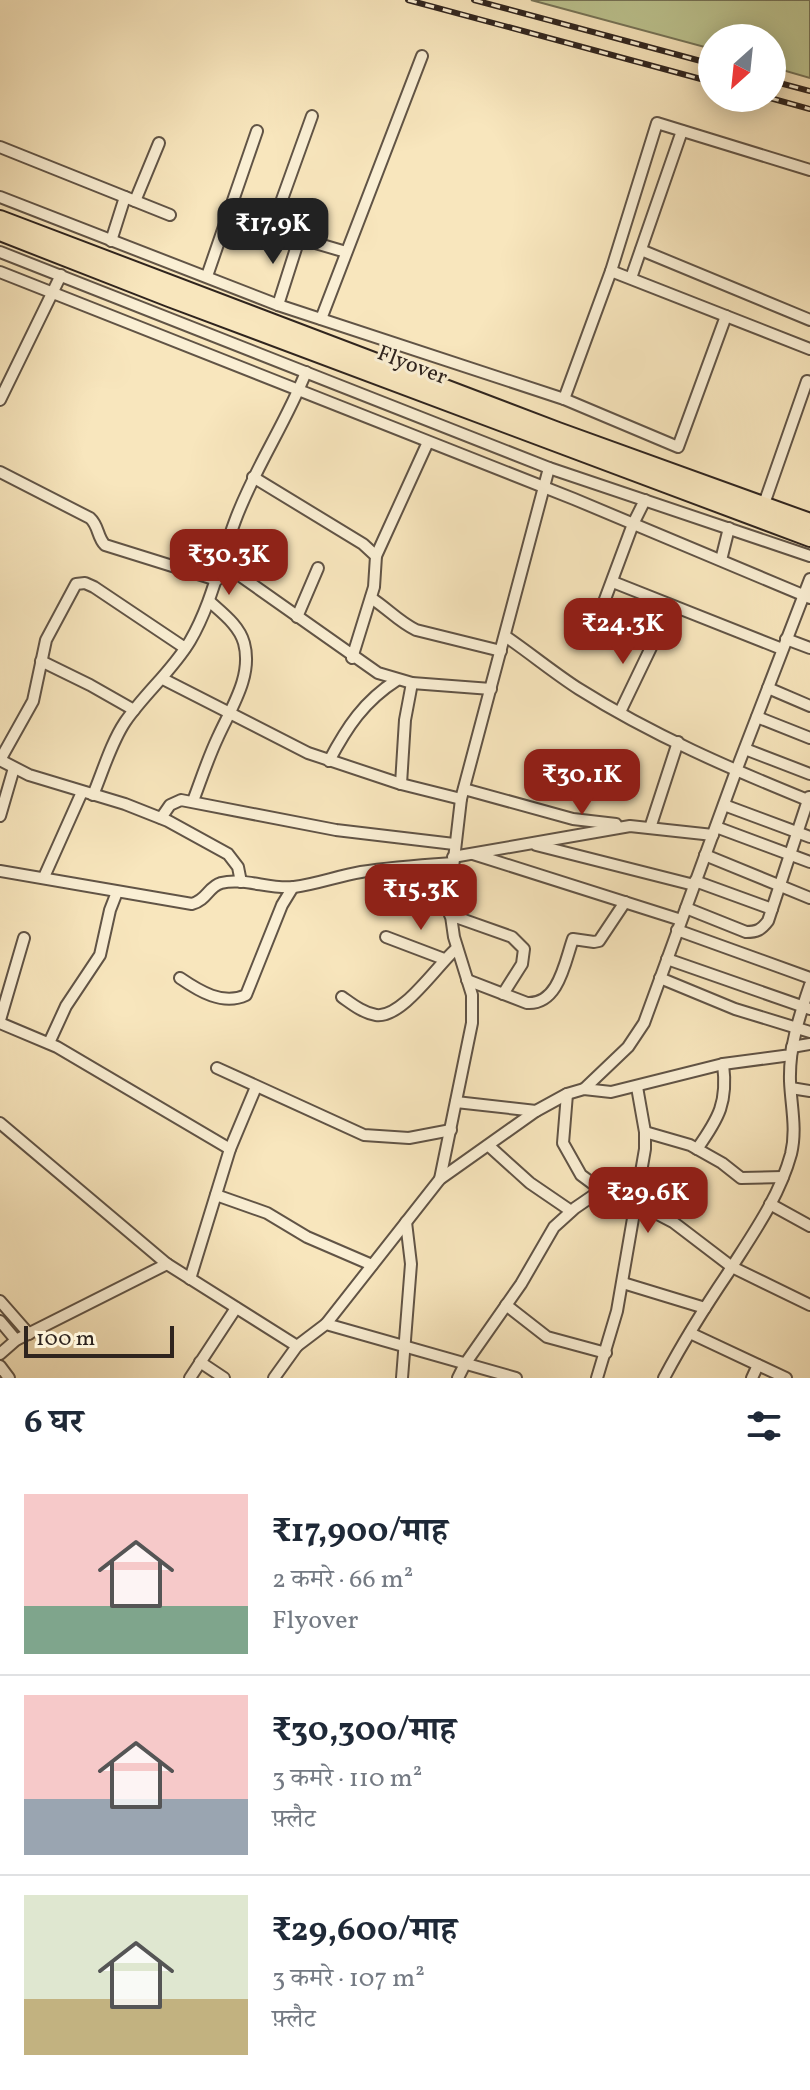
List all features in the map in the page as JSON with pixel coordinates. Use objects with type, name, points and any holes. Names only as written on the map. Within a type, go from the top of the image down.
[{"type":"highway","name":"Flyover","points":[[0,219],[558,431],[810,520]]},
{"type":"highway","name":"Flyover","points":[[0,232],[810,538]]},
{"type":"street","points":[[321,319],[422,56]]},
{"type":"street","points":[[271,230],[312,116]]},
{"type":"street","points":[[564,399],[611,271],[657,123],[810,170]]},
{"type":"street","points":[[207,276],[257,131]]},
{"type":"street","points":[[631,278],[682,131]]},
{"type":"street","points":[[111,241],[159,143]]},
{"type":"street","points":[[0,147],[170,215]]},
{"type":"street","points":[[0,197],[278,305],[564,399],[678,447],[726,316]]},
{"type":"street","points":[[0,212],[810,520]]},
{"type":"street","points":[[227,217],[346,252]]},
{"type":"street","points":[[278,305],[299,239]]},
{"type":"street","points":[[641,250],[810,320]]},
{"type":"street","points":[[0,252],[549,468],[810,556]]},
{"type":"street","points":[[611,271],[810,349]]},
{"type":"street","points":[[0,272],[544,488],[806,596]]},
{"type":"street","points":[[0,400],[61,275]]},
{"type":"street","points":[[44,877],[123,726],[185,648],[209,601],[234,523],[253,477],[306,372]]},
{"type":"street","points":[[765,501],[809,379]]},
{"type":"street","points":[[352,658],[371,598],[376,556],[428,442]]},
{"type":"street","points":[[440,1179],[472,1023],[472,995],[450,915],[454,844],[463,794],[549,468]]},
{"type":"street","points":[[0,472],[90,518],[105,545],[217,580]]},
{"type":"street","points":[[253,477],[363,544],[376,556]]},
{"type":"street","points":[[598,618],[645,500]]},
{"type":"street","points":[[721,560],[729,528]]},
{"type":"street","points":[[222,563],[352,658],[378,673],[412,683],[491,689]]},
{"type":"street","points":[[297,617],[318,568]]},
{"type":"street","points":[[584,1089],[628,1047],[644,1023],[810,579]]},
{"type":"street","points":[[613,582],[784,644],[810,648]]},
{"type":"street","points":[[185,648],[94,587],[80,583],[72,588],[46,640],[33,701],[0,760],[29,775],[161,818],[228,854],[238,867],[241,882]]},
{"type":"street","points":[[371,598],[403,624],[416,630],[501,651]]},
{"type":"street","points":[[193,801],[243,681],[247,661],[244,641],[236,626],[209,601]]},
{"type":"street","points":[[620,712],[657,635]]},
{"type":"street","points":[[505,636],[578,689],[620,712],[736,771],[809,799],[763,928],[746,932],[686,908]]},
{"type":"street","points":[[41,661],[134,710]]},
{"type":"street","points":[[163,679],[329,761],[401,784],[463,794],[573,819],[650,828],[714,831],[810,862]]},
{"type":"street","points":[[329,761],[363,706],[397,680]]},
{"type":"street","points":[[401,784],[405,720],[412,683]]},
{"type":"street","points":[[768,688],[810,706]]},
{"type":"street","points":[[757,717],[810,738]]},
{"type":"street","points":[[650,828],[678,742]]},
{"type":"street","points":[[745,749],[810,774]]},
{"type":"street","points":[[0,816],[14,768]]},
{"type":"street","points":[[161,818],[175,801],[193,801],[253,816],[336,830],[454,844]]},
{"type":"street","points":[[724,805],[810,837]]},
{"type":"street","points":[[0,871],[192,904],[204,899],[220,883],[293,887],[630,826]]},
{"type":"street","points":[[530,844],[695,883],[772,909]]},
{"type":"street","points":[[471,854],[625,902],[810,978]]},
{"type":"street","points":[[705,855],[810,898]]},
{"type":"street","points":[[180,978],[218,997],[234,999],[246,995],[282,905],[293,887]]},
{"type":"street","points":[[49,1043],[66,1006],[100,955],[117,892]]},
{"type":"street","points":[[467,980],[527,1003],[541,1000],[558,985],[574,938],[599,941],[625,902]]},
{"type":"street","points":[[450,915],[512,937],[524,949],[522,964],[503,994]]},
{"type":"street","points":[[386,937],[444,959]]},
{"type":"street","points":[[24,938],[0,1022],[49,1043],[230,1149]]},
{"type":"street","points":[[342,997],[371,1015],[386,1015],[401,1006],[457,948]]},
{"type":"street","points":[[667,959],[806,1008]]},
{"type":"street","points":[[660,978],[735,1009],[810,1032]]},
{"type":"street","points":[[791,1055],[810,985]]},
{"type":"street","points":[[664,1378],[770,1204],[783,1177],[792,1152],[795,1123],[791,1088],[792,1047],[810,1044]]},
{"type":"street","points":[[274,1378],[297,1346],[326,1324],[440,1179],[536,1111],[567,1094],[584,1089],[611,1092],[723,1064],[791,1055]]},
{"type":"street","points":[[697,1149],[725,1100],[723,1064]]},
{"type":"street","points":[[217,1068],[364,1135],[409,1138],[451,1130]]},
{"type":"street","points":[[190,1279],[230,1149],[256,1087]]},
{"type":"street","points":[[597,1378],[623,1283],[645,1132],[637,1087]]},
{"type":"street","points":[[791,1088],[810,1091]]},
{"type":"street","points":[[567,1094],[563,1143],[581,1175],[604,1192]]},
{"type":"street","points":[[456,1102],[536,1111]]},
{"type":"street","points":[[0,1123],[167,1264],[297,1346]]},
{"type":"street","points":[[645,1132],[697,1149],[741,1178],[783,1177]]},
{"type":"street","points":[[489,1146],[530,1183],[571,1211]]},
{"type":"street","points":[[458,1378],[554,1227],[571,1211],[604,1192],[613,1192],[673,1222],[732,1267],[810,1305]]},
{"type":"street","points":[[216,1195],[267,1213],[307,1237],[372,1265]]},
{"type":"street","points":[[770,1204],[810,1226]]},
{"type":"street","points":[[402,1378],[402,1346],[411,1264],[406,1222]]},
{"type":"street","points":[[0,1354],[16,1340],[167,1264]]},
{"type":"street","points":[[623,1283],[705,1308]]},
{"type":"street","points":[[0,1301],[29,1334]]},
{"type":"street","points":[[506,1305],[547,1337],[606,1353]]},
{"type":"street","points":[[190,1378],[236,1308]]},
{"type":"street","points":[[0,1321],[16,1340]]},
{"type":"street","points":[[326,1324],[516,1378]]},
{"type":"street","points":[[690,1333],[786,1378]]},
{"type":"street","points":[[200,1362],[224,1378]]},
{"type":"street","points":[[752,1378],[758,1365]]},
{"type":"street","points":[[0,1366],[9,1378]]},
{"type":"green space","points":[[531,0],[810,0],[810,78],[786,71],[786,24],[698,24],[698,45]]},
{"type":"railway","points":[[408,0],[698,78]]},
{"type":"railway","points":[[474,0],[698,60]]},
{"type":"railway","points":[[786,85],[810,91]]},
{"type":"railway","points":[[786,102],[810,109]]}]
